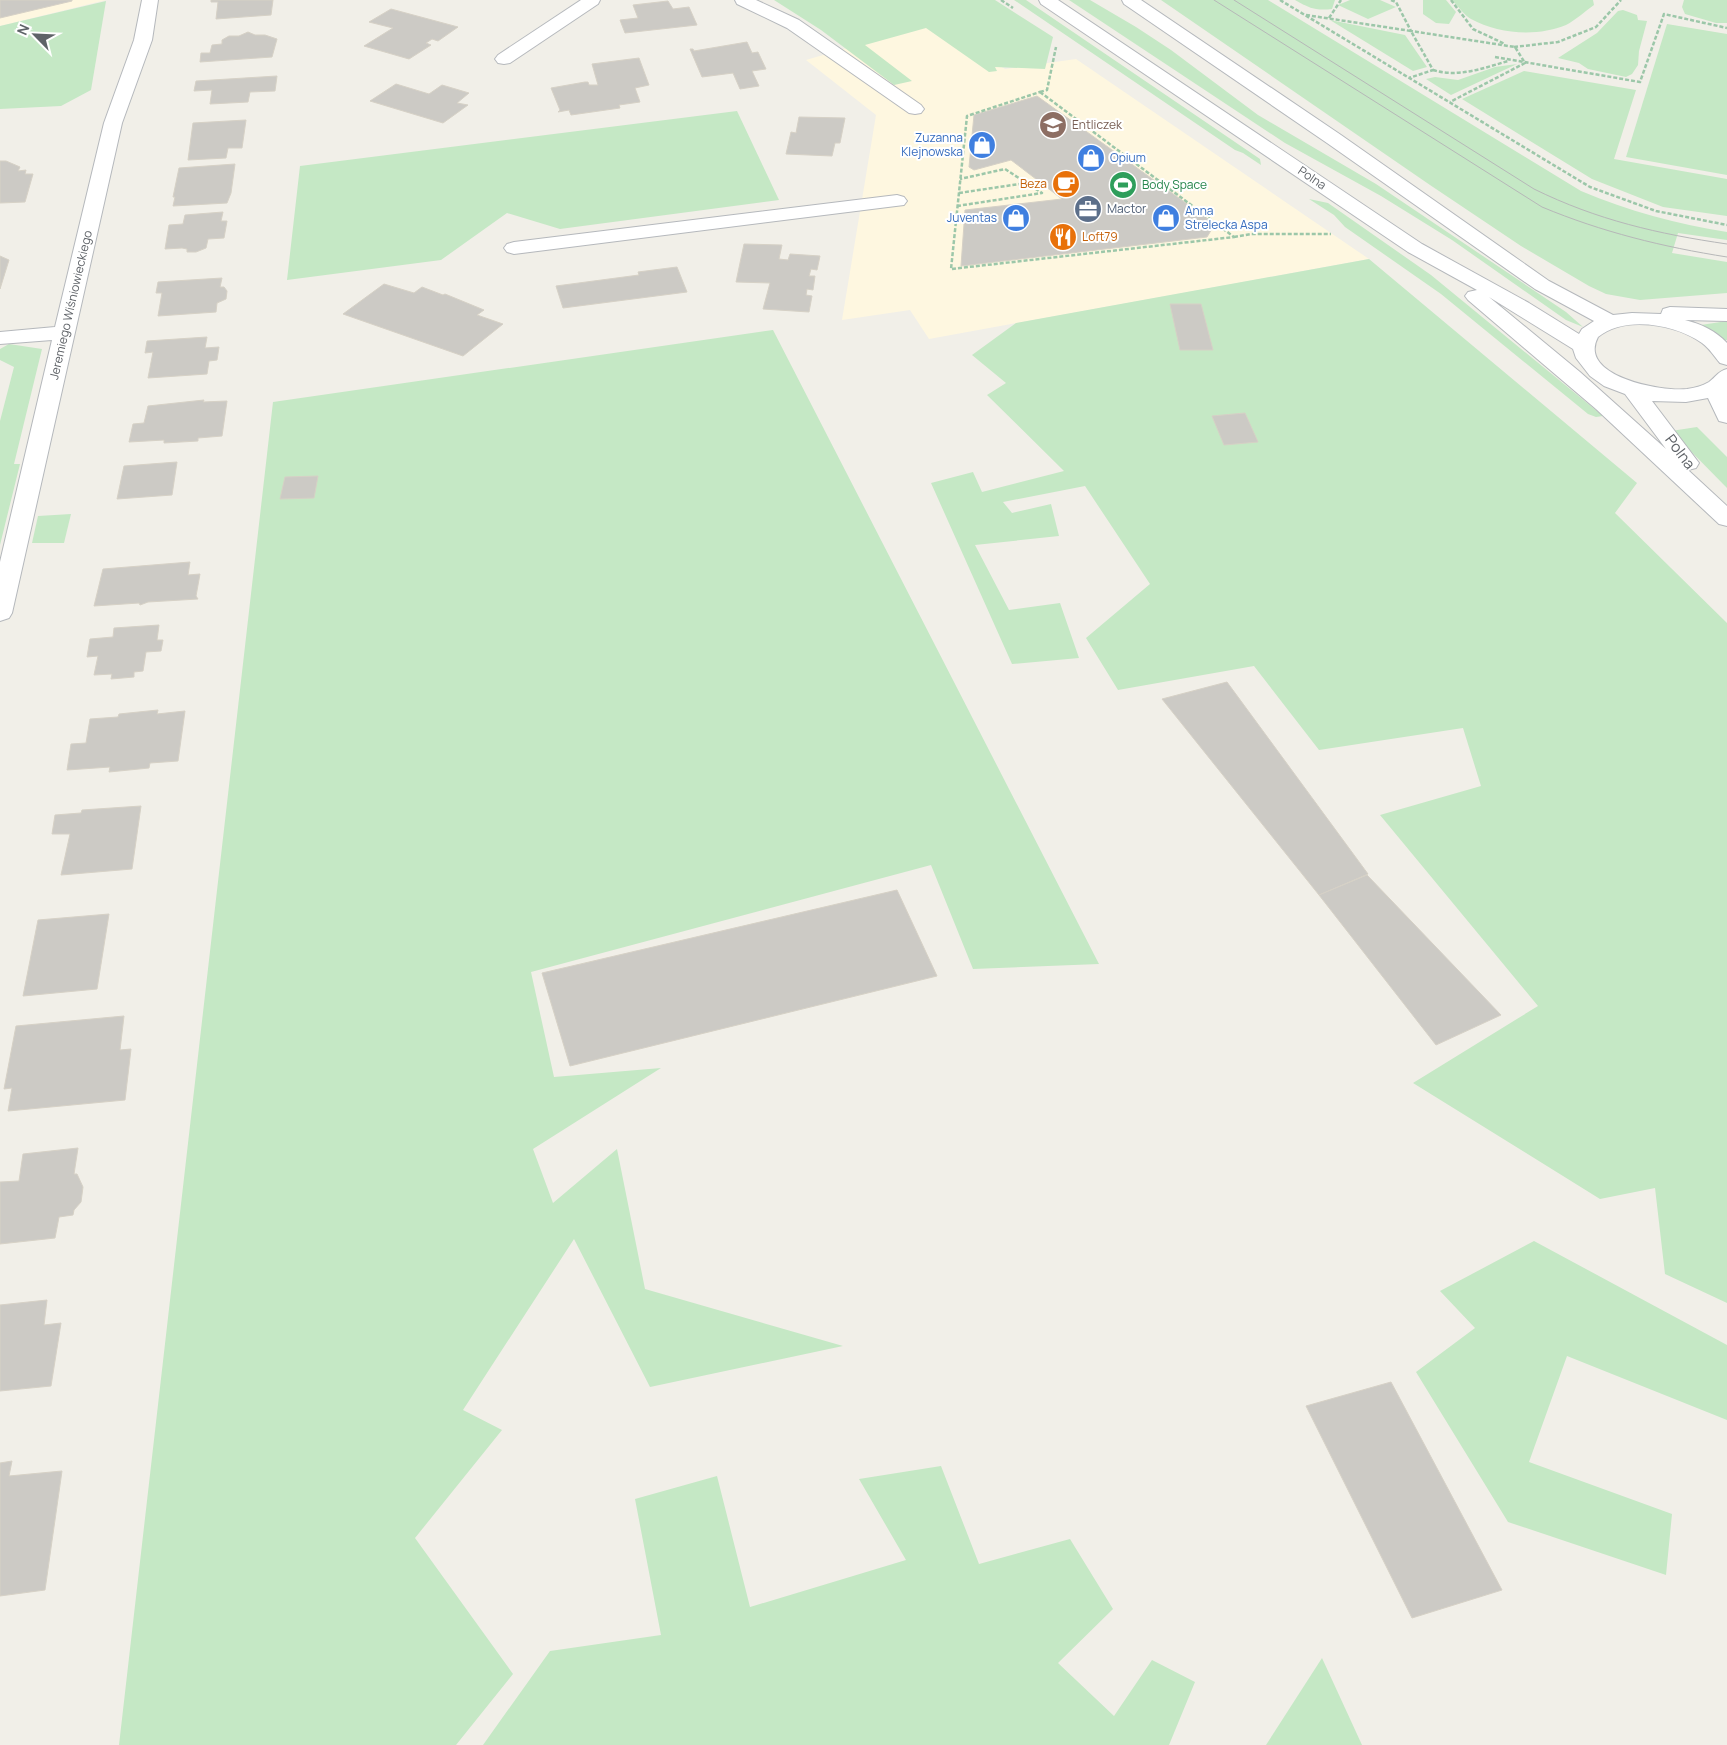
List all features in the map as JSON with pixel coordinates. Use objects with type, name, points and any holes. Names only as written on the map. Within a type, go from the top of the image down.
[{"type":"street","name":"Jeremiego Wiśniowieckiego","points":[[0,613],[113,123],[143,40],[150,0]]},
{"type":"street","points":[[504,59],[592,0]]},
{"type":"street","points":[[743,0],[793,24],[914,109]]},
{"type":"street","name":"Polna","points":[[1047,0],[1415,248],[1514,302],[1567,333],[1584,346]]},
{"type":"street","points":[[1130,0],[1334,139],[1542,285],[1611,322]]},
{"type":"street","points":[[514,248],[897,201]]},
{"type":"street","points":[[1415,248],[1569,372],[1634,429],[1727,519]]},
{"type":"street","points":[[1542,285],[1592,301],[1631,309],[1727,316]]},
{"type":"street","points":[[1658,320],[1727,316]]},
{"type":"street","points":[[1722,380],[1701,393],[1680,396],[1657,395],[1633,390],[1612,382],[1596,371],[1586,358],[1584,346],[1586,338],[1591,332],[1611,322],[1633,318],[1658,320],[1679,324],[1698,332],[1718,345],[1727,359]]},
{"type":"street","points":[[0,338],[65,333]]},
{"type":"street","points":[[1722,380],[1720,402],[1727,416]]},
{"type":"street","name":"Polna","points":[[1633,390],[1727,514]]},
{"type":"path","points":[[1280,0],[1566,174],[1608,195],[1656,211],[1727,225]]},
{"type":"path","points":[[1329,18],[1341,0]]},
{"type":"path","points":[[1391,0],[1396,2],[1433,70],[1439,73],[1469,71],[1511,60]]},
{"type":"path","points":[[1451,0],[1473,29],[1488,38],[1515,47],[1525,63]]},
{"type":"path","points":[[1303,14],[1515,47],[1558,42],[1596,27],[1621,0]]},
{"type":"path","points":[[1496,57],[1640,82],[1664,14],[1727,27]]},
{"type":"path","points":[[1056,46],[1047,90],[967,116],[951,269],[1252,234],[1337,234]]},
{"type":"path","points":[[1450,102],[1525,63]]},
{"type":"path","points":[[1409,78],[1433,70]]},
{"type":"path","points":[[1040,92],[1234,236]]},
{"type":"path","points":[[957,206],[1042,193],[1005,169],[960,179]]},
{"type":"path","points":[[959,193],[1026,183]]},
{"type":"shaded area","points":[[0,0],[106,0],[0,26]]},
{"type":"shaded area","points":[[936,22],[1005,69],[1076,59],[1369,259],[929,339],[910,310],[842,320],[876,115],[806,60]]},
{"type":"green space","points":[[774,0],[995,0],[1053,37],[1045,69],[995,67],[997,71],[989,72],[926,28],[865,45],[912,81],[894,85],[821,30]]},
{"type":"green space","points":[[1014,0],[1026,0],[1260,159],[1261,165],[1235,150]]},
{"type":"green space","points":[[1069,0],[1090,0],[1136,27],[1171,50],[1258,115],[1376,184],[1566,312],[1583,327],[1566,320],[1452,240],[1381,196],[1285,143]]},
{"type":"green space","points":[[1161,0],[1268,0],[1581,191],[1653,216],[1727,232],[1727,240],[1678,233],[1672,253],[1727,262],[1727,293],[1640,300],[1606,294],[1589,286],[1521,246]]},
{"type":"green space","points":[[1295,0],[1335,0],[1332,9],[1321,10],[1309,7]]},
{"type":"green space","points":[[1350,0],[1380,0],[1396,7],[1368,19],[1338,5]]},
{"type":"green space","points":[[1423,0],[1446,0],[1456,12],[1449,24],[1436,23],[1423,14]]},
{"type":"green space","points":[[1452,0],[1593,0],[1594,5],[1573,21],[1555,29],[1518,32],[1493,28],[1471,19]]},
{"type":"green space","points":[[1684,0],[1727,0],[1727,23],[1716,23],[1685,14],[1682,7]]},
{"type":"green space","points":[[106,1],[91,90],[61,106],[0,109],[0,26]]},
{"type":"green space","points":[[1623,10],[1637,15],[1638,20],[1647,21],[1639,51],[1638,65],[1632,74],[1626,77],[1588,69],[1579,63],[1558,58],[1597,33],[1618,11]]},
{"type":"green space","points":[[1330,20],[1405,35],[1427,67],[1413,71]]},
{"type":"green space","points":[[1667,24],[1727,34],[1727,175],[1626,157]]},
{"type":"green space","points":[[1517,64],[1451,95],[1426,79],[1435,77],[1458,80],[1495,67]]},
{"type":"green space","points":[[1524,71],[1636,90],[1614,159],[1727,179],[1727,216],[1663,207],[1592,179],[1462,99]]},
{"type":"green space","points":[[737,111],[779,200],[560,229],[507,213],[441,260],[287,280],[300,166]]},
{"type":"green space","points":[[1309,199],[1328,203],[1431,275],[1603,416],[1596,417],[1588,414],[1441,294],[1345,227],[1334,215]]},
{"type":"green space","points":[[1369,259],[1637,483],[1615,513],[1727,623],[1727,1303],[1665,1274],[1655,1188],[1600,1199],[1413,1083],[1538,1006],[1380,815],[1481,786],[1463,728],[1319,750],[1254,666],[1118,690],[1086,638],[1150,584],[1085,486],[1003,502],[1012,513],[1051,504],[1059,536],[975,545],[1009,610],[1060,603],[1079,658],[1012,664],[931,483],[973,472],[982,492],[1064,471],[987,395],[1006,383],[972,355],[1016,323]]},
{"type":"green space","points":[[1727,321],[1727,340],[1701,325]]},
{"type":"green space","points":[[773,330],[1099,964],[973,969],[931,865],[531,972],[554,1077],[661,1068],[533,1149],[553,1203],[617,1149],[645,1289],[843,1346],[650,1387],[574,1239],[463,1410],[502,1430],[415,1538],[513,1674],[456,1745],[119,1745],[273,402]]},
{"type":"green space","points":[[9,344],[42,349],[14,464],[20,464],[0,545],[0,421],[14,367],[0,360],[0,349]]},
{"type":"green space","points":[[1697,427],[1727,457],[1727,488],[1671,431]]},
{"type":"green space","points":[[71,514],[64,543],[32,543],[38,516]]},
{"type":"green space","points":[[1534,1241],[1727,1345],[1727,1420],[1567,1356],[1529,1462],[1672,1514],[1666,1575],[1508,1522],[1416,1372],[1475,1328],[1440,1291]]},
{"type":"green space","points":[[941,1466],[979,1564],[1070,1539],[1113,1609],[1058,1663],[1114,1716],[1152,1660],[1195,1682],[1169,1745],[483,1745],[550,1651],[661,1635],[635,1499],[717,1476],[750,1607],[906,1560],[859,1479]]},
{"type":"green space","points":[[1322,1658],[1362,1745],[1266,1745]]},
{"type":"building","points":[[0,0],[72,0],[72,1],[0,18]]},
{"type":"building","points":[[211,0],[273,0],[271,15],[216,19],[218,2],[211,2]]},
{"type":"building","points":[[668,1],[673,9],[689,7],[697,25],[625,33],[620,20],[638,18],[633,5]]},
{"type":"building","points":[[391,9],[458,27],[438,41],[432,39],[426,43],[431,45],[409,59],[364,46],[393,28],[369,22]]},
{"type":"building","points":[[248,32],[277,39],[272,57],[200,62],[201,53],[210,53],[212,45],[222,44],[222,40],[229,36],[239,36]]},
{"type":"building","points":[[747,42],[752,53],[758,52],[766,69],[752,71],[759,86],[740,89],[733,73],[702,77],[690,49],[694,51]]},
{"type":"building","points":[[639,58],[649,85],[635,88],[640,102],[619,105],[620,108],[571,115],[569,110],[558,112],[560,110],[551,88],[585,82],[588,82],[589,85],[598,85],[592,64]]},
{"type":"building","points":[[277,76],[275,91],[250,92],[248,102],[210,104],[212,90],[194,91],[196,81]]},
{"type":"building","points":[[396,84],[429,94],[442,85],[469,93],[457,103],[468,105],[443,123],[370,101]]},
{"type":"building","points":[[1037,96],[1215,224],[1207,237],[961,266],[965,210],[1062,199],[1011,160],[974,170],[969,167],[974,115]]},
{"type":"building","points":[[799,117],[845,118],[840,143],[835,143],[832,156],[786,154],[791,132],[796,133]]},
{"type":"building","points":[[246,120],[242,148],[228,148],[226,158],[188,160],[193,123]]},
{"type":"building","points":[[0,161],[6,161],[20,167],[18,171],[26,170],[25,174],[33,174],[25,202],[0,203]]},
{"type":"building","points":[[235,164],[231,193],[227,203],[173,206],[179,168]]},
{"type":"building","points":[[223,212],[221,221],[227,221],[224,238],[208,239],[206,248],[196,252],[187,252],[187,249],[182,248],[165,249],[169,225],[183,224],[185,215]]},
{"type":"building","points":[[744,244],[782,245],[779,259],[788,260],[790,254],[820,256],[817,270],[811,269],[809,276],[815,276],[813,290],[807,289],[806,295],[812,296],[809,312],[763,309],[770,283],[736,282]]},
{"type":"building","points":[[0,256],[9,260],[0,289]]},
{"type":"building","points":[[677,267],[687,292],[563,308],[556,286],[639,275],[638,272]]},
{"type":"building","points":[[222,278],[220,287],[224,287],[227,291],[226,299],[217,303],[216,312],[158,316],[162,293],[156,293],[158,282]]},
{"type":"building","points":[[384,284],[414,293],[422,287],[443,295],[445,294],[484,310],[477,315],[503,324],[463,356],[343,314]]},
{"type":"building","points":[[1170,304],[1201,304],[1213,350],[1180,350]]},
{"type":"building","points":[[207,337],[205,348],[219,347],[217,360],[209,361],[207,374],[148,378],[153,352],[145,353],[147,341]]},
{"type":"building","points":[[204,400],[203,402],[227,401],[222,436],[198,438],[198,441],[164,443],[164,440],[129,442],[133,424],[144,423],[148,406]]},
{"type":"building","points":[[1245,413],[1258,442],[1224,445],[1212,416]]},
{"type":"building","points":[[177,462],[172,495],[117,499],[124,466]]},
{"type":"building","points":[[318,476],[314,498],[280,499],[285,477]]},
{"type":"building","points":[[190,562],[188,575],[200,574],[196,596],[198,599],[148,602],[140,605],[139,603],[94,606],[103,569]]},
{"type":"building","points":[[159,625],[157,640],[163,640],[161,651],[146,652],[143,671],[134,672],[134,677],[111,679],[112,674],[94,675],[98,656],[87,657],[90,639],[113,637],[114,628]]},
{"type":"building","points":[[1227,682],[1368,874],[1319,895],[1162,699]]},
{"type":"building","points":[[158,710],[157,714],[185,711],[178,761],[150,763],[149,768],[109,772],[110,767],[67,770],[71,744],[86,743],[90,719],[118,717],[119,714]]},
{"type":"building","points":[[141,806],[132,869],[61,875],[70,834],[52,834],[55,815],[81,813],[82,810]]},
{"type":"building","points":[[1367,875],[1501,1015],[1436,1045],[1319,895]]},
{"type":"building","points":[[897,890],[937,976],[570,1066],[542,973]]},
{"type":"building","points":[[109,914],[97,989],[23,996],[38,920]]},
{"type":"building","points":[[124,1016],[120,1050],[131,1049],[125,1100],[8,1111],[12,1088],[4,1089],[16,1026]]},
{"type":"building","points":[[78,1148],[74,1174],[77,1174],[83,1187],[81,1202],[74,1210],[73,1215],[59,1217],[55,1238],[0,1244],[0,1182],[19,1181],[23,1154]]},
{"type":"building","points":[[47,1300],[44,1325],[61,1323],[51,1386],[0,1391],[0,1305]]},
{"type":"building","points":[[1391,1382],[1502,1590],[1412,1618],[1306,1406]]},
{"type":"building","points":[[12,1461],[9,1476],[62,1471],[45,1590],[0,1596],[0,1463]]},
{"type":"tram line","points":[[1214,0],[1542,207],[1587,224],[1633,238],[1727,257]]},
{"type":"tram line","points":[[1234,0],[1534,189],[1581,209],[1628,224],[1677,236],[1727,244]]},
{"type":"place","name":"Entliczek","points":[[1053,125]]},
{"type":"place","name":"Zuzanna Klejnowska","points":[[982,145]]},
{"type":"place","name":"Opium","points":[[1091,158]]},
{"type":"place","name":"Beza","points":[[1066,184]]},
{"type":"place","name":"Body Space","points":[[1123,185]]},
{"type":"place","name":"Mactor","points":[[1088,209]]},
{"type":"place","name":"Juventas","points":[[1016,218]]},
{"type":"place","name":"Anna Strelecka Aspa","points":[[1166,218]]},
{"type":"place","name":"Loft79","points":[[1063,237]]}]
